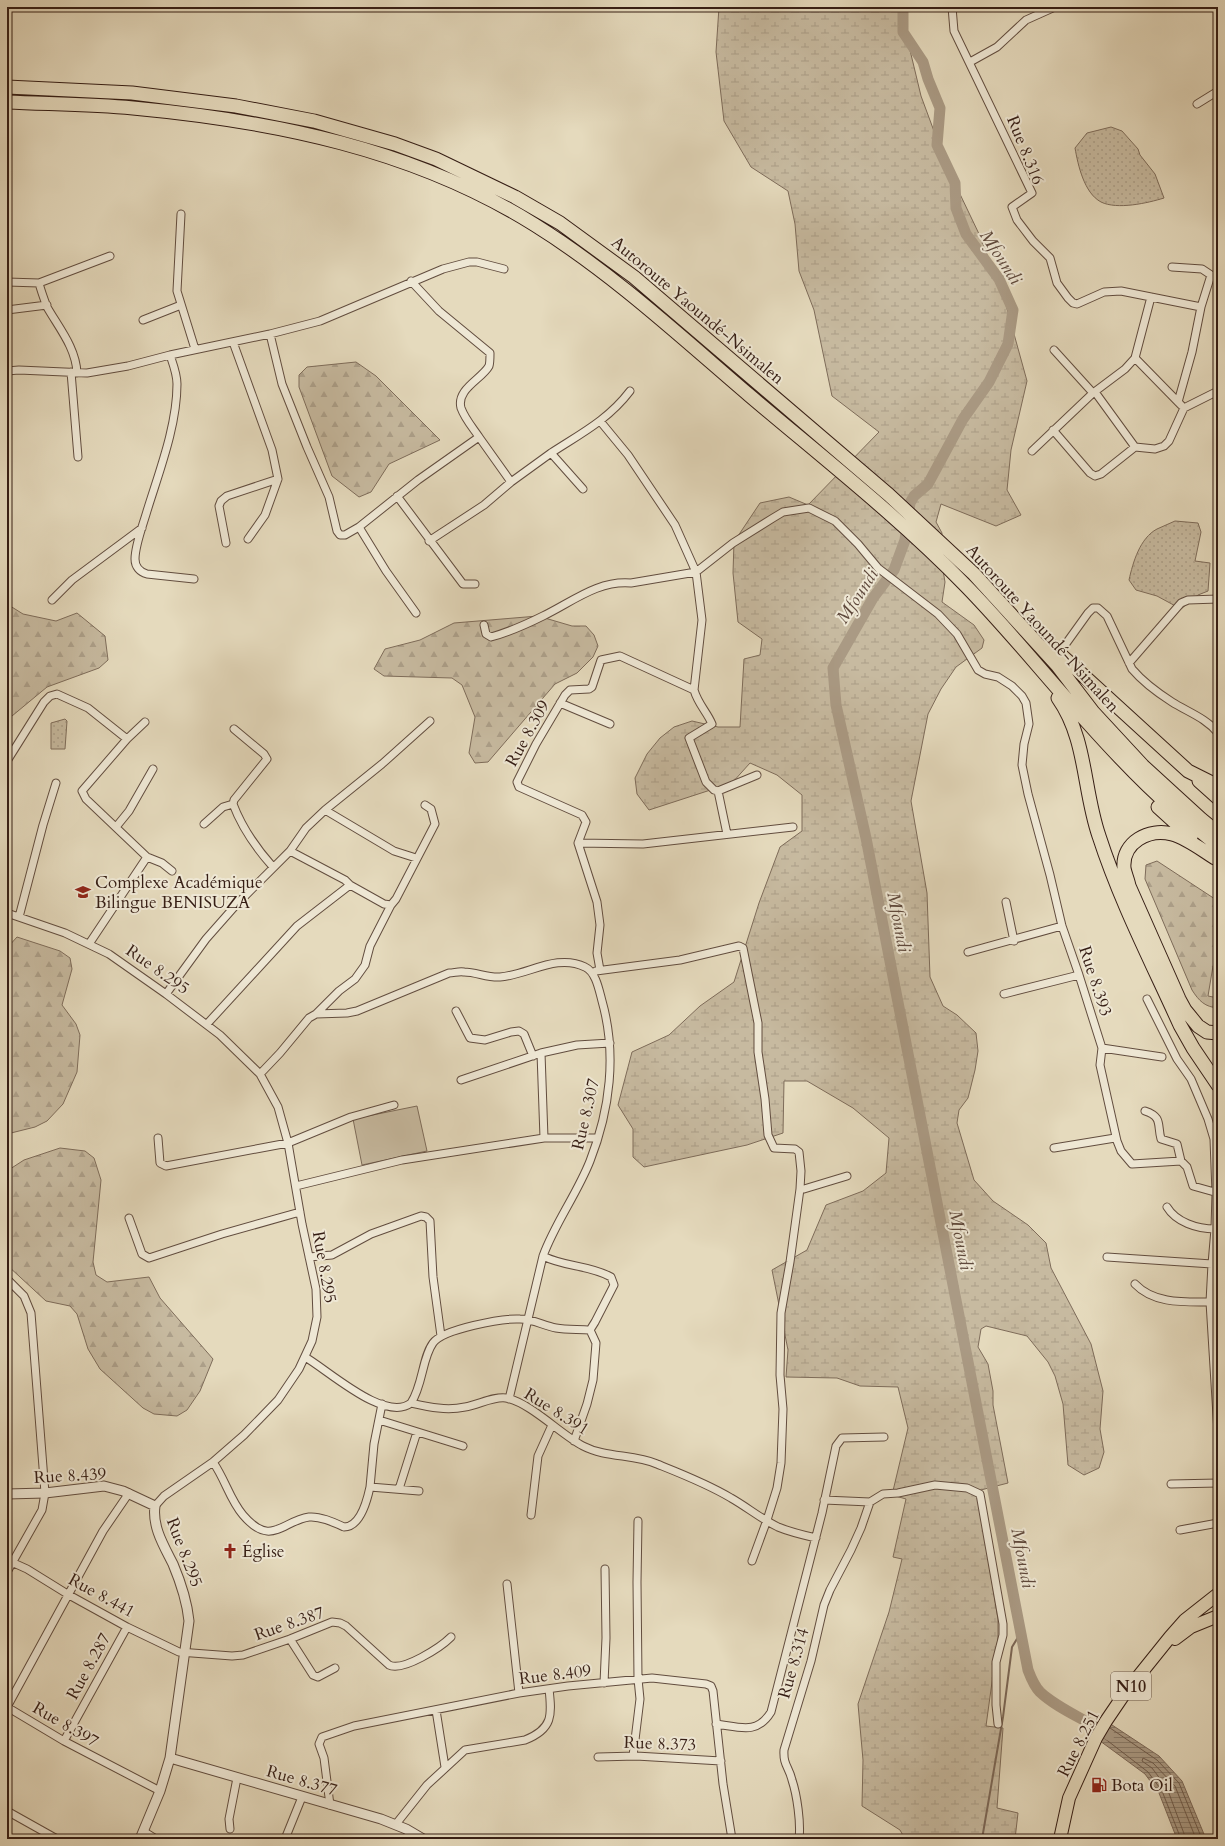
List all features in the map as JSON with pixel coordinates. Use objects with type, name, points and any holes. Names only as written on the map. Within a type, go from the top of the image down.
[{"type":"highway","name":"Autoroute Yaoundé-Nsimalen","points":[[7,87],[132,93],[278,113],[314,120],[395,144],[436,159],[515,197],[560,223],[634,278],[889,495],[974,574],[1057,665],[1093,712],[1143,766],[1218,833]]},
{"type":"highway","name":"Autoroute Yaoundé-Nsimalen","points":[[7,102],[131,108],[254,123],[306,133],[357,146],[403,162],[490,199],[532,223],[608,276],[879,504],[926,547],[976,596],[1106,742],[1217,855]]},
{"type":"highway","points":[[974,574],[1069,664],[1218,798]]},
{"type":"highway","points":[[1015,640],[1048,683],[1069,717],[1077,734],[1082,753],[1088,799],[1092,815],[1114,879],[1180,1025],[1193,1048],[1218,1085]]},
{"type":"highway","points":[[1188,771],[1218,786]]},
{"type":"highway","points":[[1217,855],[1172,834],[1160,832],[1148,833],[1137,839],[1130,847],[1125,857],[1124,868],[1129,886],[1178,998],[1191,1019],[1198,1026],[1207,1032],[1218,1033]]},
{"type":"highway","name":"Rue 8.251","points":[[1060,1839],[1069,1798],[1096,1738],[1106,1721],[1125,1693],[1170,1637],[1185,1620],[1218,1594]]},
{"type":"highway","name":"Rue 8.251","points":[[1159,1652],[1192,1627],[1218,1616]]},
{"type":"street","name":"Rue 8.316","points":[[952,7],[954,31],[1032,194],[1012,207],[1017,220],[1033,241],[1050,258],[1058,283],[1068,298],[1073,303],[1077,304],[1104,292],[1121,291],[1201,307]]},
{"type":"street","points":[[970,62],[997,47],[1026,20],[1055,7]]},
{"type":"street","points":[[1197,104],[1218,91]]},
{"type":"street","points":[[181,214],[177,291],[196,349]]},
{"type":"street","points":[[7,282],[39,283],[110,256]]},
{"type":"street","points":[[7,371],[87,373],[128,366],[196,349],[270,334],[320,321],[411,281],[443,269],[469,262],[485,263],[504,269]]},
{"type":"street","points":[[1054,430],[1090,473],[1095,476],[1101,474],[1135,447],[1155,449],[1164,446],[1169,441],[1181,405],[1201,307],[1215,276],[1202,269],[1172,267]]},
{"type":"street","points":[[411,281],[439,311],[490,353],[489,365],[467,389],[461,400],[461,407],[464,415],[511,482]]},
{"type":"street","points":[[39,283],[47,305],[73,352],[77,364],[74,372],[78,457]]},
{"type":"street","points":[[1032,451],[1094,393],[1125,369],[1135,358],[1151,296]]},
{"type":"street","points":[[7,310],[47,305]]},
{"type":"street","points":[[143,320],[181,305]]},
{"type":"street","points":[[270,334],[282,384],[329,497],[337,531],[340,535],[345,535],[359,527],[397,496],[479,437]]},
{"type":"street","points":[[233,342],[272,450],[278,479],[265,515],[248,539]]},
{"type":"street","points":[[1054,350],[1094,393],[1135,447]]},
{"type":"street","points":[[170,355],[177,383],[175,409],[157,479],[142,528],[135,559],[141,572],[194,579]]},
{"type":"street","points":[[1135,358],[1181,405]]},
{"type":"street","points":[[429,540],[484,505],[511,482],[551,453],[600,422],[618,407],[630,391]]},
{"type":"street","points":[[1181,405],[1218,391]]},
{"type":"street","points":[[600,422],[628,455],[675,525],[696,572],[702,620],[694,690],[697,700],[710,718],[712,724],[689,738],[706,782],[714,790],[718,791],[756,775]]},
{"type":"street","points":[[551,453],[583,489]]},
{"type":"street","points":[[226,543],[219,506],[221,501],[228,496],[278,479]]},
{"type":"street","points":[[397,496],[463,584],[475,584]]},
{"type":"street","name":"Rue 8.393","points":[[696,572],[733,543],[783,512],[809,508],[835,520],[878,568],[938,614],[957,634],[978,670],[985,674],[998,677],[1012,686],[1022,696],[1026,703],[1029,724],[1024,744],[1022,765],[1028,794],[1062,926],[1102,1048],[1100,1065],[1115,1138],[1126,1159],[1132,1164],[1181,1161]]},
{"type":"street","points":[[359,527],[386,570],[416,613]]},
{"type":"street","points":[[52,600],[72,580],[142,528]]},
{"type":"street","points":[[484,624],[486,634],[492,637],[543,616],[578,596],[603,586],[624,583],[632,584],[696,572]]},
{"type":"street","points":[[1129,663],[1181,603],[1188,600],[1218,599]]},
{"type":"street","points":[[1065,645],[1088,613],[1093,608],[1098,608],[1106,616],[1129,663],[1138,676],[1171,702],[1206,720],[1218,733]]},
{"type":"street","name":"Rue 8.309","points":[[578,843],[586,822],[582,815],[519,787],[517,782],[536,744],[560,703],[570,690],[589,689],[592,687],[601,660],[620,656],[694,690]]},
{"type":"street","points":[[7,761],[44,702],[50,696],[57,694],[88,708],[127,739]]},
{"type":"street","points":[[560,703],[610,724]]},
{"type":"street","points":[[166,994],[206,939],[236,905],[290,851],[306,828],[325,810],[382,764],[430,721]]},
{"type":"street","points":[[145,722],[127,739],[82,791],[86,799],[147,857],[162,863],[172,872]]},
{"type":"street","points":[[234,729],[264,754],[267,759],[234,800],[233,804],[254,844],[273,867]]},
{"type":"street","points":[[116,827],[129,811],[153,769]]},
{"type":"street","points":[[19,917],[43,825],[56,783]]},
{"type":"street","points":[[718,791],[727,834]]},
{"type":"street","points":[[204,824],[223,807],[233,804]]},
{"type":"street","points":[[260,1074],[280,1053],[303,1023],[316,1014],[338,991],[355,979],[364,965],[370,946],[435,824],[431,809],[425,805]]},
{"type":"street","points":[[325,810],[394,851],[416,858]]},
{"type":"street","points":[[600,970],[597,953],[600,925],[597,902],[578,843],[643,844],[793,827]]},
{"type":"street","points":[[290,851],[345,880],[350,886],[384,904],[391,905]]},
{"type":"street","points":[[89,944],[147,857]]},
{"type":"street","points":[[207,1024],[297,926],[350,886]]},
{"type":"street","points":[[1006,902],[1014,941]]},
{"type":"street","name":"Rue 8.295","points":[[7,913],[53,928],[89,944],[124,963],[207,1024],[237,1050],[260,1074],[278,1107],[288,1143],[300,1212],[316,1289],[317,1316],[315,1330],[305,1357],[294,1378],[278,1400],[244,1435],[213,1462],[164,1496],[155,1506],[154,1514],[160,1538],[178,1578],[187,1603],[189,1621],[170,1758],[160,1791],[142,1835]]},
{"type":"street","points":[[968,952],[1014,941],[1062,926]]},
{"type":"street","points":[[316,1014],[348,1013],[357,1011],[449,973],[464,972],[499,977],[563,961],[586,967],[592,972],[680,960],[739,946],[743,948],[758,1023],[758,1052],[765,1099],[768,1135],[774,1148],[796,1149],[799,1152],[801,1171],[790,1262],[781,1313],[780,1376],[783,1409],[781,1456],[777,1488],[752,1561]]},
{"type":"street","name":"Rue 8.307","points":[[509,1399],[543,1256],[550,1238],[590,1161],[602,1124],[608,1090],[610,1043],[604,1008],[592,972]]},
{"type":"street","points":[[1004,994],[1079,975]]},
{"type":"street","points":[[1148,998],[1177,1059],[1191,1079],[1208,1119],[1214,1139],[1217,1193],[1210,1302],[1218,1432]]},
{"type":"street","points":[[456,1011],[470,1038],[485,1040],[519,1031],[524,1034],[533,1056]]},
{"type":"street","points":[[461,1080],[541,1053],[577,1045],[610,1043]]},
{"type":"street","points":[[1102,1048],[1162,1057]]},
{"type":"street","points":[[541,1053],[544,1138]]},
{"type":"street","points":[[158,1138],[160,1163],[166,1166],[288,1143],[351,1117],[394,1105]]},
{"type":"street","points":[[1145,1111],[1153,1114],[1159,1120],[1161,1139],[1177,1144],[1181,1161],[1187,1166],[1193,1186],[1217,1193]]},
{"type":"street","points":[[296,1186],[402,1160],[544,1138],[597,1138]]},
{"type":"street","points":[[1054,1148],[1115,1138]]},
{"type":"street","points":[[800,1189],[812,1187],[847,1176]]},
{"type":"street","points":[[1167,1206],[1177,1219],[1206,1229],[1214,1229]]},
{"type":"street","points":[[128,1218],[142,1254],[149,1258],[222,1234],[300,1212]]},
{"type":"street","points":[[309,1257],[332,1255],[372,1234],[421,1216],[426,1218],[430,1221],[433,1277],[441,1336]]},
{"type":"street","points":[[543,1256],[551,1261],[588,1268],[610,1277],[614,1285],[599,1316],[590,1330]]},
{"type":"street","points":[[1107,1256],[1212,1264]]},
{"type":"street","points":[[7,1279],[24,1296],[31,1313],[45,1493],[42,1510],[10,1561],[7,1572]]},
{"type":"street","points":[[1135,1284],[1162,1299],[1210,1302]]},
{"type":"street","points":[[411,1403],[420,1385],[429,1350],[434,1342],[441,1336],[492,1322],[518,1319],[528,1319],[556,1328],[590,1330]]},
{"type":"street","points":[[574,1441],[587,1404],[593,1380],[596,1343],[590,1330]]},
{"type":"street","name":"Rue 8.391","points":[[305,1357],[356,1393],[382,1404],[398,1408],[406,1407],[411,1403],[437,1409],[449,1409],[481,1404],[495,1399],[509,1399],[520,1404],[574,1441],[596,1451],[643,1458],[702,1483],[731,1498],[777,1526],[816,1538]]},
{"type":"street","points":[[213,1462],[244,1516],[260,1529],[267,1531],[284,1528],[309,1517],[317,1517],[344,1527],[353,1526],[364,1505],[370,1487],[371,1464],[382,1404]]},
{"type":"street","points":[[379,1420],[463,1446]]},
{"type":"street","points":[[531,1515],[538,1456],[552,1425]]},
{"type":"street","points":[[400,1489],[417,1432]]},
{"type":"street","points":[[716,1724],[750,1728],[758,1726],[765,1721],[771,1712],[816,1538],[836,1446],[842,1438],[884,1437]]},
{"type":"street","points":[[1171,1484],[1218,1482]]},
{"type":"street","points":[[824,1500],[870,1502],[883,1494],[898,1493],[935,1485],[967,1488],[980,1494],[1004,1624],[1003,1635],[996,1662],[996,1706],[998,1724]]},
{"type":"street","name":"Rue 8.439","points":[[7,1494],[45,1493],[104,1486],[129,1493],[155,1506]]},
{"type":"street","points":[[370,1487],[419,1491]]},
{"type":"street","name":"Rue 8.397","points":[[129,1493],[103,1531],[7,1707],[64,1741],[160,1791]]},
{"type":"street","name":"Rue 8.314","points":[[800,1839],[799,1821],[792,1778],[783,1760],[784,1750],[811,1661],[824,1605],[830,1590],[851,1550],[870,1502]]},
{"type":"street","points":[[633,1756],[640,1699],[638,1679],[638,1521]]},
{"type":"street","points":[[1180,1530],[1218,1523]]},
{"type":"street","name":"Rue 8.441","points":[[10,1561],[127,1627],[172,1650],[185,1652]]},
{"type":"street","points":[[604,1683],[606,1638],[605,1569]]},
{"type":"street","points":[[507,1584],[519,1693]]},
{"type":"street","name":"Rue 8.387","points":[[185,1652],[232,1656],[243,1655],[290,1639],[332,1622],[340,1623],[358,1636],[393,1667],[398,1667],[425,1656],[441,1646],[451,1637]]},
{"type":"street","name":"Rue 8.287","points":[[64,1741],[127,1627]]},
{"type":"street","points":[[290,1639],[313,1675],[318,1677],[335,1668]]},
{"type":"street","name":"Rue 8.409","points":[[330,1805],[324,1758],[318,1744],[322,1737],[333,1732],[374,1721],[519,1693],[638,1679],[659,1678],[706,1684],[711,1686],[714,1690],[716,1724],[732,1839]]},
{"type":"street","points":[[396,1824],[410,1804],[460,1753],[470,1748],[525,1740],[535,1736],[550,1720],[552,1711],[549,1689]]},
{"type":"street","points":[[436,1710],[445,1767]]},
{"type":"street","name":"Rue 8.373","points":[[598,1757],[633,1756],[721,1761]]},
{"type":"street","name":"Rue 8.377","points":[[170,1758],[396,1824],[421,1838]]},
{"type":"street","points":[[230,1829],[229,1819],[237,1778]]},
{"type":"street","points":[[285,1839],[302,1797]]},
{"type":"street","points":[[7,1811],[57,1839]]},
{"type":"street","points":[[142,1835],[156,1839]]},
{"type":"green space","points":[[719,7],[902,7],[909,46],[921,96],[948,169],[980,236],[1006,305],[1027,381],[1011,450],[1007,490],[1021,515],[996,526],[941,504],[936,522],[942,533],[940,553],[945,582],[942,602],[974,625],[984,640],[982,648],[956,667],[941,689],[928,714],[911,801],[927,893],[930,977],[943,1006],[957,1015],[976,1033],[978,1051],[975,1070],[968,1098],[959,1110],[957,1123],[974,1180],[993,1201],[1028,1225],[1046,1243],[1051,1268],[1091,1344],[1103,1391],[1100,1429],[1104,1452],[1099,1468],[1084,1475],[1068,1465],[1063,1404],[1055,1376],[1048,1362],[1027,1336],[986,1326],[981,1329],[978,1347],[988,1364],[993,1391],[993,1405],[1008,1483],[977,1491],[998,1619],[998,1638],[986,1726],[1003,1728],[997,1808],[1018,1813],[1015,1839],[905,1839],[900,1830],[862,1806],[863,1760],[858,1704],[889,1612],[902,1559],[893,1557],[906,1499],[892,1495],[908,1428],[898,1387],[860,1386],[837,1378],[786,1377],[788,1350],[772,1270],[807,1250],[826,1205],[863,1191],[886,1173],[889,1138],[853,1108],[807,1081],[784,1081],[783,1133],[747,1145],[644,1167],[633,1157],[633,1129],[618,1105],[632,1052],[669,1035],[700,1006],[734,982],[759,903],[780,847],[802,831],[802,795],[777,775],[750,763],[732,783],[649,810],[637,794],[635,778],[647,754],[660,738],[674,727],[692,721],[718,727],[740,727],[744,659],[760,655],[762,639],[738,622],[733,573],[734,542],[760,503],[789,497],[808,505],[879,432],[832,396],[814,310],[799,271],[795,224],[788,191],[751,167],[724,121],[716,52]]},
{"type":"green space","points":[[1111,127],[1122,131],[1138,149],[1140,155],[1155,174],[1164,198],[1141,204],[1124,206],[1101,202],[1090,192],[1083,178],[1075,148],[1087,133]]},
{"type":"green space","points":[[356,362],[376,376],[440,440],[389,464],[371,492],[359,497],[332,476],[299,387],[299,375],[307,367]]},
{"type":"green space","points":[[1175,521],[1198,523],[1201,532],[1195,561],[1210,563],[1208,591],[1198,595],[1181,609],[1157,596],[1136,590],[1129,580],[1135,558],[1146,538],[1157,529]]},
{"type":"green space","points":[[7,604],[23,614],[56,621],[77,613],[105,636],[108,660],[99,668],[47,687],[12,716],[7,716]]},
{"type":"green space","points":[[538,616],[572,626],[586,626],[594,635],[598,646],[593,657],[577,673],[555,684],[488,762],[475,763],[469,753],[475,717],[462,685],[452,678],[384,676],[374,669],[385,649],[420,640],[454,623]]},
{"type":"green space","points":[[65,719],[67,721],[65,749],[51,749],[51,723]]},
{"type":"green space","points":[[1157,861],[1218,901],[1218,966],[1213,966],[1208,996],[1218,998],[1218,1008],[1203,1003],[1192,990],[1145,879],[1146,865]]},
{"type":"green space","points":[[17,937],[60,951],[70,958],[72,969],[62,1005],[76,1024],[80,1035],[77,1072],[63,1104],[47,1121],[35,1127],[7,1134],[7,948]]},
{"type":"green space","points":[[417,1106],[427,1151],[362,1165],[353,1119]]},
{"type":"green space","points":[[60,1148],[85,1151],[94,1158],[101,1180],[93,1262],[96,1275],[107,1282],[149,1277],[160,1298],[213,1359],[200,1391],[187,1410],[177,1416],[154,1414],[143,1408],[100,1369],[88,1349],[77,1314],[70,1306],[46,1301],[7,1265],[7,1171],[24,1160]]},
{"type":"water","points":[[1106,1721],[1159,1756],[1182,1781],[1206,1839],[1177,1839],[1159,1793],[1145,1774],[1096,1738]]},
{"type":"waterway","name":"Mfoundi","points":[[903,7],[903,32],[923,62],[928,79],[940,108],[937,145],[955,183],[956,208],[966,234],[999,279],[1013,310],[1008,344],[989,382],[963,419],[928,484],[914,496],[910,503],[905,540],[894,570],[873,598],[833,668],[836,705],[866,838],[1028,1670],[1036,1687],[1047,1698],[1109,1735]]},
{"type":"waterway","points":[[982,1839],[1003,1717],[1012,1647],[1020,1634]]},
{"type":"place","name":"Complexe Académique Bilingue BENISUZA","points":[[83,892]]},
{"type":"place","name":"Église","points":[[230,1551]]},
{"type":"place","name":"Bota Oil","points":[[1099,1785]]}]
